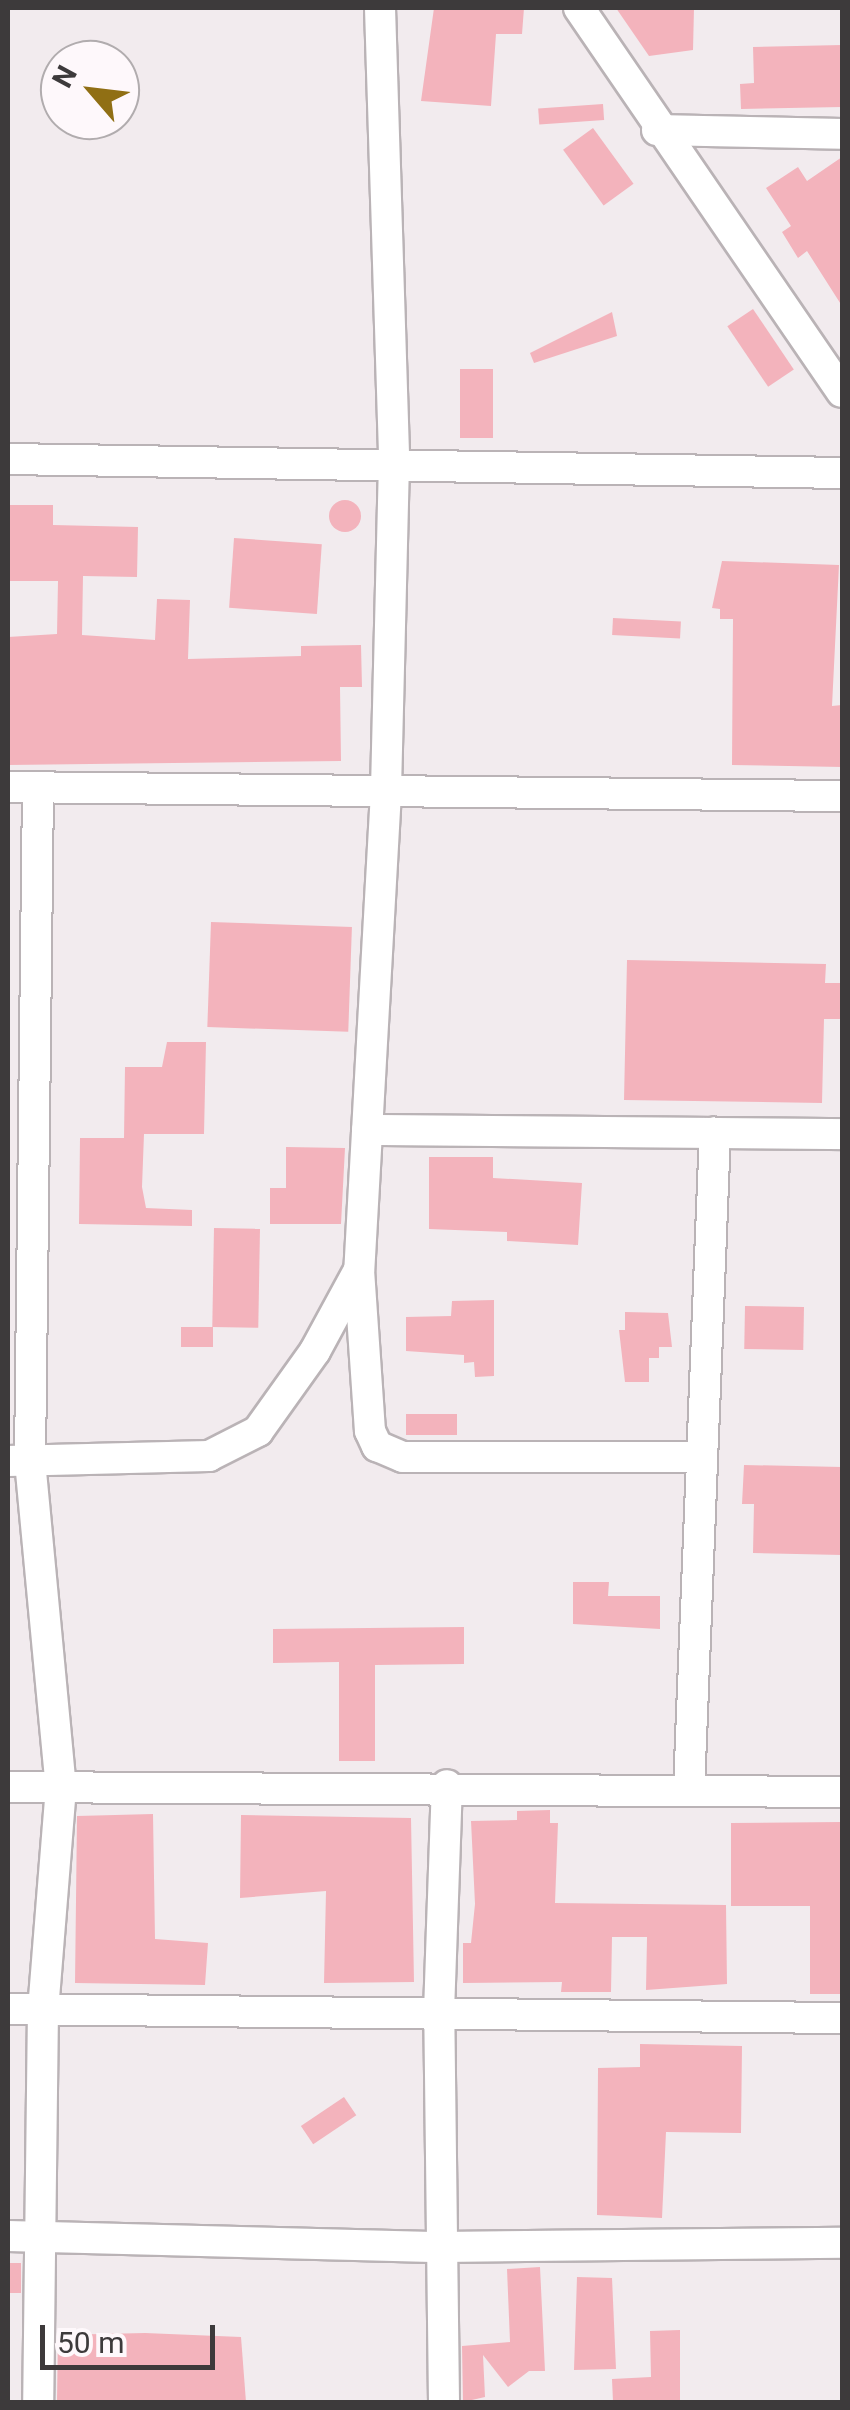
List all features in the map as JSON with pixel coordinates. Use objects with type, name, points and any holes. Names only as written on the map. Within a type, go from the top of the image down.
[{"type":"street","points":[[380,8],[394,462],[386,792],[358,1270],[370,1432],[377,1446],[403,1457],[702,1457]]},
{"type":"street","points":[[578,8],[657,130],[842,392]]},
{"type":"street","points":[[657,130],[842,134]]},
{"type":"street","points":[[8,459],[394,462],[842,473]]},
{"type":"street","points":[[38,2402],[43,2009],[61,1788],[19,1461],[23,787],[842,796]]},
{"type":"street","points":[[367,1130],[842,1134]]},
{"type":"street","points":[[689,1789],[715,1133]]},
{"type":"street","points":[[19,1461],[209,1456],[258,1431],[315,1351],[358,1270]]},
{"type":"street","points":[[444,2402],[439,2012],[446,1785]]},
{"type":"street","points":[[8,1787],[446,1785],[842,1792]]},
{"type":"street","points":[[8,2009],[842,2018]]},
{"type":"street","points":[[8,2236],[442,2247],[842,2243]]},
{"type":"building","points":[[434,8],[524,8],[522,34],[496,34],[491,106],[421,101]]},
{"type":"building","points":[[616,8],[694,8],[693,50],[649,56]]},
{"type":"building","points":[[842,45],[842,107],[741,109],[740,84],[754,83],[753,47]]},
{"type":"building","points":[[603,104],[604,120],[539,124],[538,109]]},
{"type":"building","points":[[593,128],[634,184],[604,206],[563,150]]},
{"type":"building","points":[[842,157],[842,306],[807,251],[798,258],[782,232],[791,226],[766,188],[798,167],[807,181]]},
{"type":"building","points":[[753,309],[794,370],[768,387],[727,326]]},
{"type":"building","points":[[612,312],[617,336],[534,363],[530,353]]},
{"type":"building","points":[[460,369],[493,369],[493,438],[460,438]]},
{"type":"building","points":[[345,500],[356,505],[361,516],[356,527],[345,532],[334,527],[329,516],[334,505]]},
{"type":"building","points":[[8,505],[53,505],[53,525],[138,527],[137,577],[83,576],[82,635],[155,640],[157,599],[190,600],[188,659],[301,656],[301,646],[361,645],[362,687],[340,687],[341,761],[8,765],[8,637],[57,634],[58,581],[8,581]]},
{"type":"building","points":[[234,538],[322,544],[317,614],[229,608]]},
{"type":"building","points":[[722,561],[839,565],[832,706],[842,705],[842,767],[732,765],[733,619],[720,619],[720,609],[712,608]]},
{"type":"building","points":[[613,618],[681,622],[680,639],[612,635]]},
{"type":"building","points":[[211,922],[352,927],[348,1032],[207,1027]]},
{"type":"building","points":[[627,960],[826,964],[825,983],[842,983],[842,1019],[824,1019],[822,1103],[624,1100]]},
{"type":"building","points":[[167,1042],[206,1042],[204,1134],[144,1134],[142,1187],[146,1208],[192,1210],[192,1226],[79,1224],[80,1138],[124,1138],[125,1067],[162,1067]]},
{"type":"building","points":[[286,1147],[345,1148],[341,1224],[270,1224],[270,1188],[286,1188]]},
{"type":"building","points":[[429,1157],[493,1157],[493,1178],[582,1183],[578,1245],[507,1241],[507,1232],[429,1229]]},
{"type":"building","points":[[214,1228],[260,1229],[258,1328],[212,1327]]},
{"type":"building","points":[[494,1300],[494,1376],[475,1377],[474,1362],[464,1363],[464,1355],[406,1351],[406,1317],[451,1316],[452,1301]]},
{"type":"building","points":[[745,1306],[804,1307],[803,1350],[744,1349]]},
{"type":"building","points":[[625,1312],[668,1313],[672,1347],[659,1347],[659,1358],[649,1358],[649,1382],[625,1382],[619,1330],[625,1330]]},
{"type":"building","points":[[181,1327],[213,1327],[213,1347],[181,1347]]},
{"type":"building","points":[[406,1414],[457,1414],[457,1435],[406,1435]]},
{"type":"building","points":[[744,1465],[842,1467],[842,1555],[753,1553],[754,1504],[742,1504]]},
{"type":"building","points":[[573,1582],[609,1582],[608,1596],[660,1596],[660,1629],[573,1624]]},
{"type":"building","points":[[464,1627],[464,1664],[375,1665],[375,1761],[339,1761],[339,1662],[273,1663],[273,1629]]},
{"type":"building","points":[[550,1810],[550,1823],[558,1823],[555,1903],[726,1905],[727,1984],[646,1990],[647,1937],[612,1937],[611,1992],[561,1992],[562,1982],[463,1983],[463,1943],[471,1943],[475,1904],[471,1821],[517,1820],[517,1811]]},
{"type":"building","points":[[153,1814],[155,1939],[208,1943],[205,1985],[75,1983],[77,1816]]},
{"type":"building","points":[[241,1815],[411,1818],[414,1982],[324,1983],[326,1891],[240,1898]]},
{"type":"building","points":[[842,1822],[842,1994],[810,1994],[810,1906],[731,1906],[731,1823]]},
{"type":"building","points":[[640,2044],[742,2046],[741,2133],[666,2132],[662,2218],[597,2215],[598,2068],[640,2067]]},
{"type":"building","points":[[344,2097],[356,2115],[313,2144],[301,2126]]},
{"type":"building","points":[[8,2263],[21,2263],[21,2293],[8,2293]]},
{"type":"building","points":[[540,2267],[545,2371],[529,2371],[508,2387],[483,2355],[485,2397],[463,2402],[462,2346],[510,2342],[507,2269]]},
{"type":"building","points":[[577,2277],[612,2278],[616,2369],[574,2370]]},
{"type":"building","points":[[680,2330],[680,2402],[613,2402],[612,2379],[651,2377],[650,2331]]},
{"type":"building","points":[[58,2335],[241,2337],[246,2402],[57,2401]]}]
